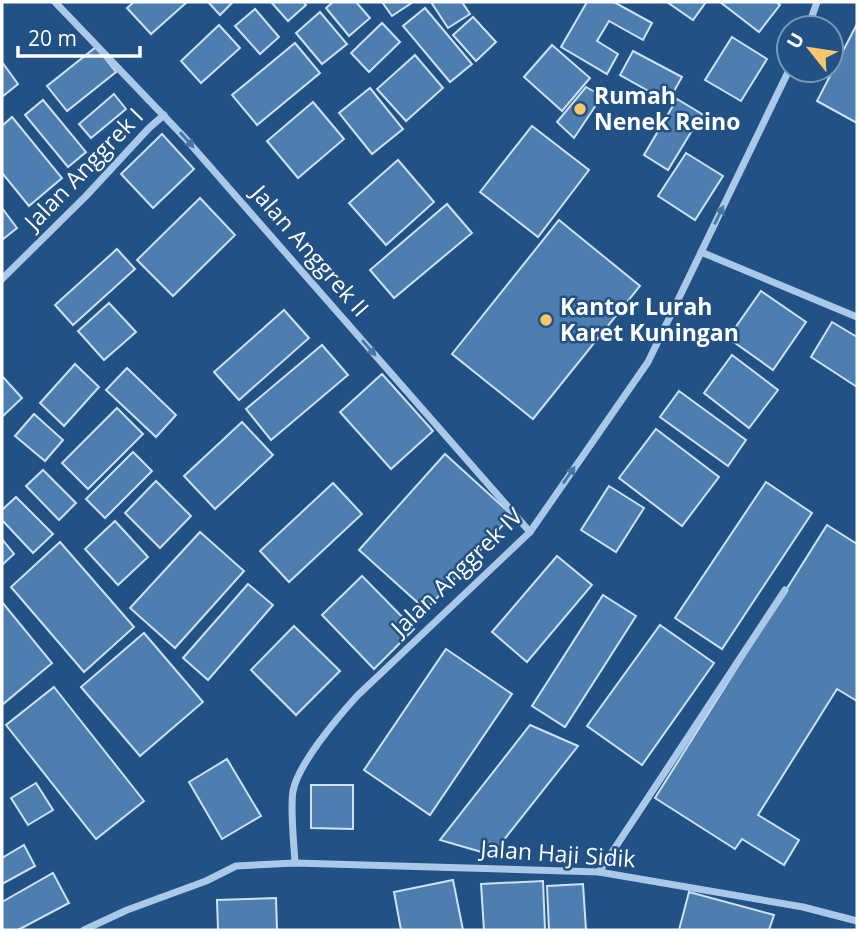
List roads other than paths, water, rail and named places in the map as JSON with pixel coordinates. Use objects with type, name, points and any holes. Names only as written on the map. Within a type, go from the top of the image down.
[{"type":"street","name":"Jalan Anggrek II","points":[[55,2],[164,115],[530,531]]},
{"type":"street","name":"Jalan Anggrek IV","points":[[295,863],[293,791],[307,762],[333,723],[357,695],[530,531],[648,362],[782,84]]},
{"type":"street","name":"Jalan Anggrek I","points":[[2,279],[164,115]]},
{"type":"street","points":[[701,252],[857,317]]},
{"type":"street","points":[[599,872],[785,590]]},
{"type":"street","points":[[83,930],[206,881],[236,866],[295,863]]},
{"type":"street","name":"Jalan Haji Sidik","points":[[295,863],[599,872],[803,907],[857,921]]},
{"type":"place","name":"Rumah Nenek Reino","points":[[580,109]]},
{"type":"place","name":"Kantor Lurah Karet Kuningan","points":[[546,320]]}]
